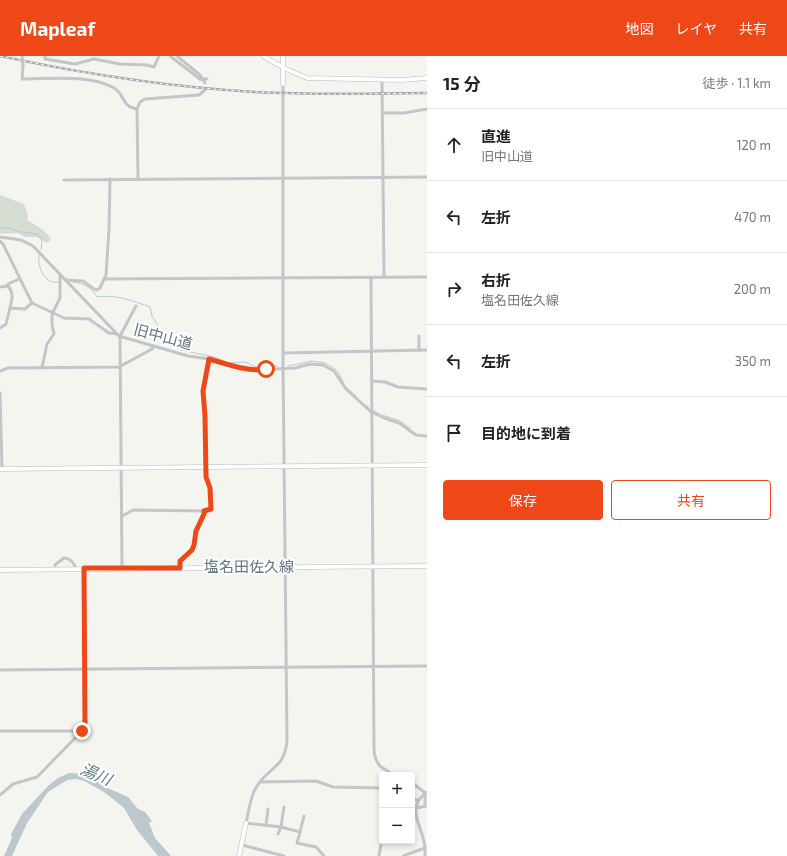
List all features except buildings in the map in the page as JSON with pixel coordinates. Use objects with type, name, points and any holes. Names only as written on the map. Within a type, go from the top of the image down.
[{"type":"street","points":[[22,56],[22,79],[77,79],[97,82],[116,89],[127,106],[137,109]]},
{"type":"street","points":[[45,56],[45,59],[76,64],[94,59],[120,64],[147,65],[154,67],[158,56]]},
{"type":"street","points":[[170,56],[200,79],[208,79]]},
{"type":"street","points":[[177,56],[200,75],[205,83]]},
{"type":"street","points":[[263,56],[301,77],[307,78],[427,78]]},
{"type":"street","points":[[239,856],[252,795],[260,782],[283,758],[286,740],[282,178],[283,56]]},
{"type":"street","points":[[382,79],[384,277]]},
{"type":"street","points":[[138,179],[137,109],[140,102],[145,99],[195,96],[202,94],[205,90]]},
{"type":"street","points":[[382,113],[404,113],[427,108]]},
{"type":"street","points":[[64,180],[427,177]]},
{"type":"street","points":[[66,280],[83,281],[96,290],[100,288],[105,279],[109,229],[110,180]]},
{"type":"street","name":"旧中山道","points":[[0,237],[18,239],[31,244],[119,335],[188,356],[209,359],[226,365],[252,370],[295,368],[313,364],[323,365],[331,369],[338,376],[346,389],[364,407],[372,412],[396,421],[416,435],[427,436]]},
{"type":"street","points":[[0,241],[3,244],[32,303],[64,318],[89,319],[109,333],[119,335]]},
{"type":"street","points":[[42,368],[47,344],[54,334],[52,324],[53,312],[60,301],[60,274]]},
{"type":"street","points":[[105,279],[427,277]]},
{"type":"street","points":[[371,278],[374,753],[380,766],[390,772]]},
{"type":"street","points":[[0,287],[8,286],[8,284],[19,279]]},
{"type":"street","points":[[0,328],[6,324],[13,299],[12,292],[8,286]]},
{"type":"street","points":[[10,308],[25,309],[32,303]]},
{"type":"street","points":[[122,568],[121,366],[119,335],[136,306]]},
{"type":"street","points":[[419,336],[419,350]]},
{"type":"street","points":[[0,371],[8,368],[121,366],[152,349],[154,346]]},
{"type":"street","points":[[283,352],[372,352],[427,350]]},
{"type":"street","points":[[122,516],[133,510],[210,510],[210,488],[206,477],[207,467],[203,391],[209,359]]},
{"type":"street","points":[[372,382],[385,382],[398,387],[427,389]]},
{"type":"street","points":[[0,394],[1,469],[427,465]]},
{"type":"street","points":[[180,568],[180,561],[192,550],[196,531],[204,511]]},
{"type":"street","points":[[55,569],[55,565],[64,558],[69,559],[75,565],[76,569]]},
{"type":"street","name":"塩名田佐久線","points":[[0,570],[84,568],[427,566]]},
{"type":"street","points":[[0,795],[13,784],[37,777],[82,731],[85,724],[84,568]]},
{"type":"street","points":[[0,670],[427,666]]},
{"type":"street","points":[[0,731],[82,731]]},
{"type":"street","points":[[260,782],[316,781],[333,788],[379,788]]},
{"type":"street","points":[[415,785],[426,793]]},
{"type":"street","points":[[425,856],[425,848],[416,809],[418,800],[426,793]]},
{"type":"street","points":[[416,809],[426,806],[426,793]]},
{"type":"street","points":[[278,834],[281,827],[284,807]]},
{"type":"street","points":[[266,825],[268,809]]},
{"type":"street","points":[[304,816],[297,843],[316,847],[324,856]]},
{"type":"street","points":[[246,823],[281,827],[300,832]]},
{"type":"street","points":[[379,856],[382,844]]},
{"type":"street","points":[[242,845],[284,856]]},
{"type":"street","points":[[403,856],[425,848]]},
{"type":"shaded area","points":[[0,195],[24,204],[28,215],[27,220],[44,231],[51,240],[47,243],[37,237],[25,237],[17,233],[0,234]]},
{"type":"shaded area","name":"湯川","points":[[69,773],[87,774],[103,786],[128,797],[138,809],[145,812],[152,821],[149,823],[155,838],[171,856],[158,856],[137,830],[124,808],[104,792],[84,781],[77,779],[67,780],[48,792],[27,823],[12,856],[4,856],[12,838],[11,834],[22,814],[48,786],[58,778]]},
{"type":"waterway","points":[[0,228],[9,228],[21,232],[36,234],[41,238],[41,249]]},
{"type":"waterway","points":[[39,254],[39,264],[43,274],[49,281],[59,282]]},
{"type":"waterway","points":[[73,282],[87,286],[97,297],[117,297],[150,307],[152,316],[162,333],[181,350],[214,357],[229,363],[245,362],[257,367],[277,366]]},
{"type":"waterway","points":[[288,366],[312,361],[325,363],[339,373],[345,386],[356,396]]},
{"type":"waterway","points":[[366,405],[370,409]]},
{"type":"waterway","points":[[374,411],[380,414]]},
{"type":"waterway","points":[[382,415],[400,421],[410,428]]},
{"type":"railway","points":[[0,56],[63,69],[127,79],[223,90],[298,94],[427,93]]},
{"type":"route","points":[[82,731],[85,727],[84,568],[180,568],[181,559],[187,556],[192,550],[196,540],[196,531],[204,511],[211,509],[210,486],[206,477],[207,467],[203,391],[209,359],[226,365],[243,368],[256,370],[266,369]]}]
